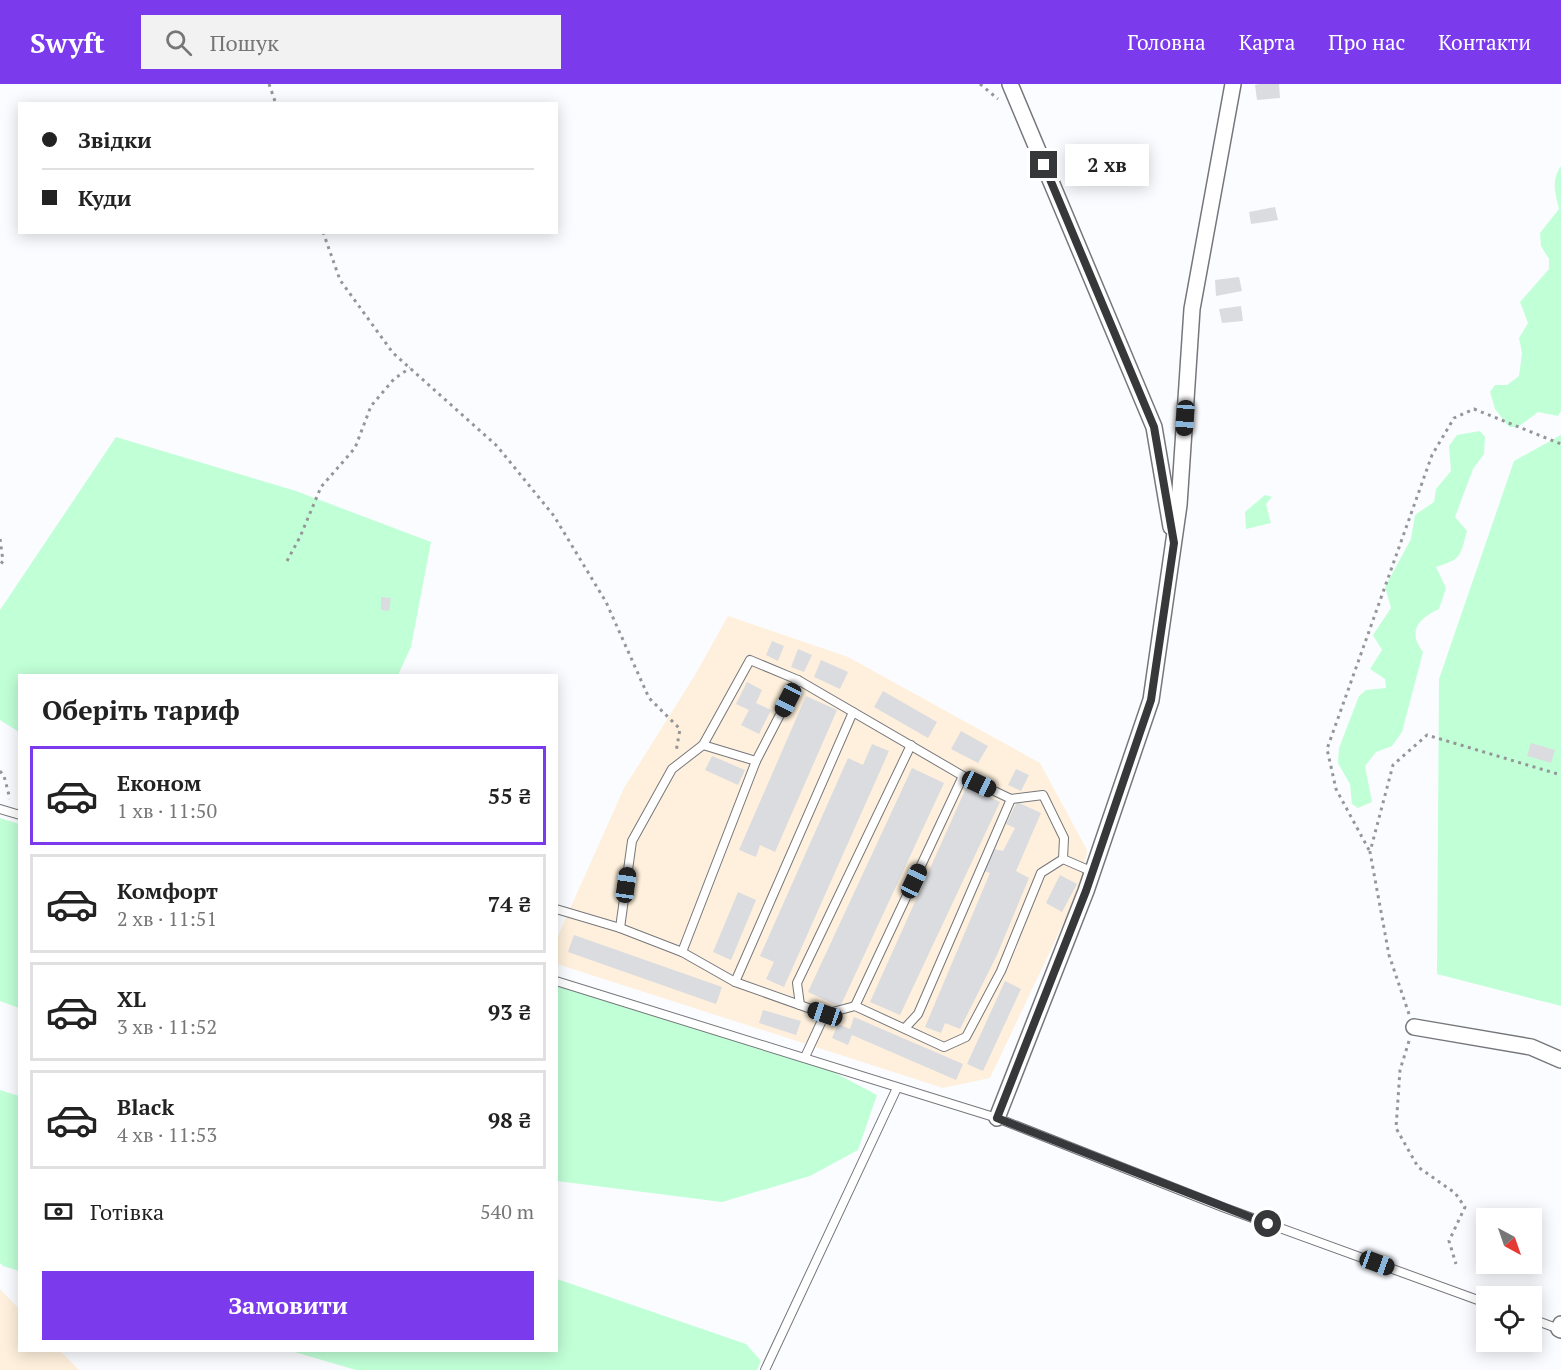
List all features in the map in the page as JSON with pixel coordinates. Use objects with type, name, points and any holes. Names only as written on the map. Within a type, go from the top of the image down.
[{"type":"street","points":[[1010,84],[1154,427],[1174,543]]},
{"type":"street","points":[[997,1118],[1093,872],[1151,700],[1179,505],[1192,309],[1233,84]]},
{"type":"street","points":[[1414,1027],[1531,1047],[1561,1060]]},
{"type":"lane","points":[[620,928],[632,841],[672,769],[703,745],[750,660],[798,680],[963,776],[1011,799],[1043,795],[1064,838],[1063,859]]},
{"type":"lane","points":[[682,952],[756,761],[798,680]]},
{"type":"lane","points":[[735,982],[853,712]]},
{"type":"lane","points":[[703,745],[756,761]]},
{"type":"lane","points":[[800,1005],[797,983],[911,745]]},
{"type":"lane","points":[[855,1006],[963,776]]},
{"type":"lane","points":[[905,1028],[918,1014],[1011,799]]},
{"type":"lane","points":[[0,809],[16,814]]},
{"type":"lane","points":[[1063,859],[1093,872]]},
{"type":"lane","points":[[558,910],[620,928],[682,952],[735,982],[825,1014],[855,1006],[944,1047],[966,1037],[1001,971],[1041,873],[1063,859]]},
{"type":"lane","points":[[558,982],[997,1118],[1225,1208],[1476,1299]]},
{"type":"lane","points":[[805,1057],[825,1014]]},
{"type":"lane","points":[[765,1370],[897,1088]]},
{"type":"lane","points":[[1542,1322],[1560,1328]]},
{"type":"path","points":[[269,84],[275,102]]},
{"type":"path","points":[[324,234],[340,280],[393,353],[496,446],[554,516],[606,602],[649,698],[680,729],[672,769]]},
{"type":"path","points":[[287,561],[321,487],[355,448],[371,406],[394,379],[410,368]]},
{"type":"path","points":[[1456,1264],[1449,1242],[1466,1207],[1455,1193],[1418,1167],[1396,1128],[1400,1070],[1414,1027],[1389,955],[1370,852],[1336,789],[1327,749],[1432,455],[1454,418],[1474,410],[1561,444]]},
{"type":"path","points":[[0,539],[3,561],[0,565]]},
{"type":"path","points":[[1370,852],[1393,765],[1427,735],[1561,775]]},
{"type":"path","points":[[0,771],[4,776],[16,814]]},
{"type":"shaded area","points":[[728,616],[848,657],[1040,763],[1087,850],[1081,886],[990,1078],[943,1088],[558,964],[558,936],[624,788],[695,675]]},
{"type":"shaded area","points":[[0,1289],[18,1308],[18,1352],[61,1352],[79,1370],[0,1370]]},
{"type":"green space","points":[[1561,166],[1561,411],[1558,416],[1538,412],[1518,427],[1509,427],[1495,409],[1490,392],[1495,385],[1507,385],[1519,376],[1522,353],[1519,338],[1528,323],[1520,302],[1549,269],[1549,259],[1541,246],[1540,233],[1559,209],[1555,182]]},
{"type":"green space","points":[[1480,431],[1485,437],[1484,454],[1473,469],[1455,517],[1467,531],[1463,546],[1455,559],[1436,567],[1446,588],[1439,609],[1420,621],[1415,632],[1418,645],[1423,652],[1402,732],[1392,746],[1376,752],[1365,766],[1372,802],[1358,808],[1352,804],[1350,784],[1338,763],[1339,748],[1359,696],[1366,690],[1386,688],[1385,679],[1370,669],[1382,650],[1373,635],[1391,608],[1385,587],[1411,539],[1415,515],[1434,502],[1436,489],[1451,471],[1449,446],[1457,435]]},
{"type":"green space","points":[[1561,435],[1561,1006],[1437,974],[1439,679],[1514,461]]},
{"type":"green space","points":[[116,437],[296,491],[431,542],[411,647],[398,674],[18,674],[18,731],[0,720],[0,610]]},
{"type":"green space","points":[[1265,495],[1272,497],[1266,504],[1271,523],[1246,529],[1245,512]]},
{"type":"green space","points":[[0,818],[18,824],[18,1008],[0,1001]]},
{"type":"green space","points":[[558,983],[805,1057],[877,1095],[858,1150],[810,1176],[722,1202],[558,1181]]},
{"type":"green space","points":[[0,1090],[18,1096],[18,1271],[0,1263]]},
{"type":"green space","points":[[558,1279],[746,1344],[761,1361],[757,1370],[356,1370],[295,1352],[558,1352]]},
{"type":"building","points":[[1279,84],[1280,98],[1257,100],[1255,85]]},
{"type":"building","points":[[1275,207],[1278,220],[1251,224],[1249,212]]},
{"type":"building","points":[[1239,277],[1242,291],[1216,296],[1215,280]]},
{"type":"building","points":[[1241,306],[1243,321],[1222,323],[1219,309]]},
{"type":"building","points":[[381,597],[391,598],[389,611],[381,610]]},
{"type":"building","points":[[772,641],[784,646],[778,661],[766,655]]},
{"type":"building","points":[[798,649],[812,655],[804,672],[791,667]]},
{"type":"building","points":[[821,660],[848,672],[840,689],[814,677]]},
{"type":"building","points":[[747,682],[762,690],[756,703],[771,710],[759,734],[741,725],[749,710],[736,704]]},
{"type":"building","points":[[883,691],[937,722],[928,738],[874,707]]},
{"type":"building","points":[[806,696],[837,710],[775,852],[760,845],[756,857],[739,850]]},
{"type":"building","points":[[961,731],[988,746],[978,763],[951,749]]},
{"type":"building","points":[[1531,743],[1555,750],[1551,763],[1527,756]]},
{"type":"building","points":[[872,744],[889,751],[784,987],[766,979],[774,962],[760,956],[848,758],[863,765]]},
{"type":"building","points":[[712,756],[745,770],[738,785],[705,770]]},
{"type":"building","points":[[912,768],[944,783],[840,1007],[808,992]]},
{"type":"building","points":[[1016,769],[1029,775],[1021,791],[1008,785]]},
{"type":"building","points":[[967,786],[1000,802],[900,1015],[870,1002]]},
{"type":"building","points":[[1017,802],[1041,813],[1016,871],[1029,878],[997,955],[960,1029],[945,1023],[941,1033],[925,1027],[990,873],[984,871],[994,849],[1003,851],[1015,828],[1006,824]]},
{"type":"building","points":[[1060,875],[1077,884],[1062,912],[1046,903]]},
{"type":"building","points":[[738,892],[756,900],[731,960],[713,952]]},
{"type":"building","points":[[574,935],[722,987],[716,1004],[568,952]]},
{"type":"building","points":[[1005,981],[1021,989],[983,1071],[967,1064]]},
{"type":"building","points":[[763,1010],[801,1021],[796,1035],[759,1023]]},
{"type":"building","points":[[854,1017],[963,1064],[956,1080],[852,1035],[848,1045],[832,1038],[838,1024],[850,1029]]},
{"type":"route","points":[[1044,165],[1154,427],[1174,543],[1151,700],[1086,891],[997,1118],[1268,1224]]}]
